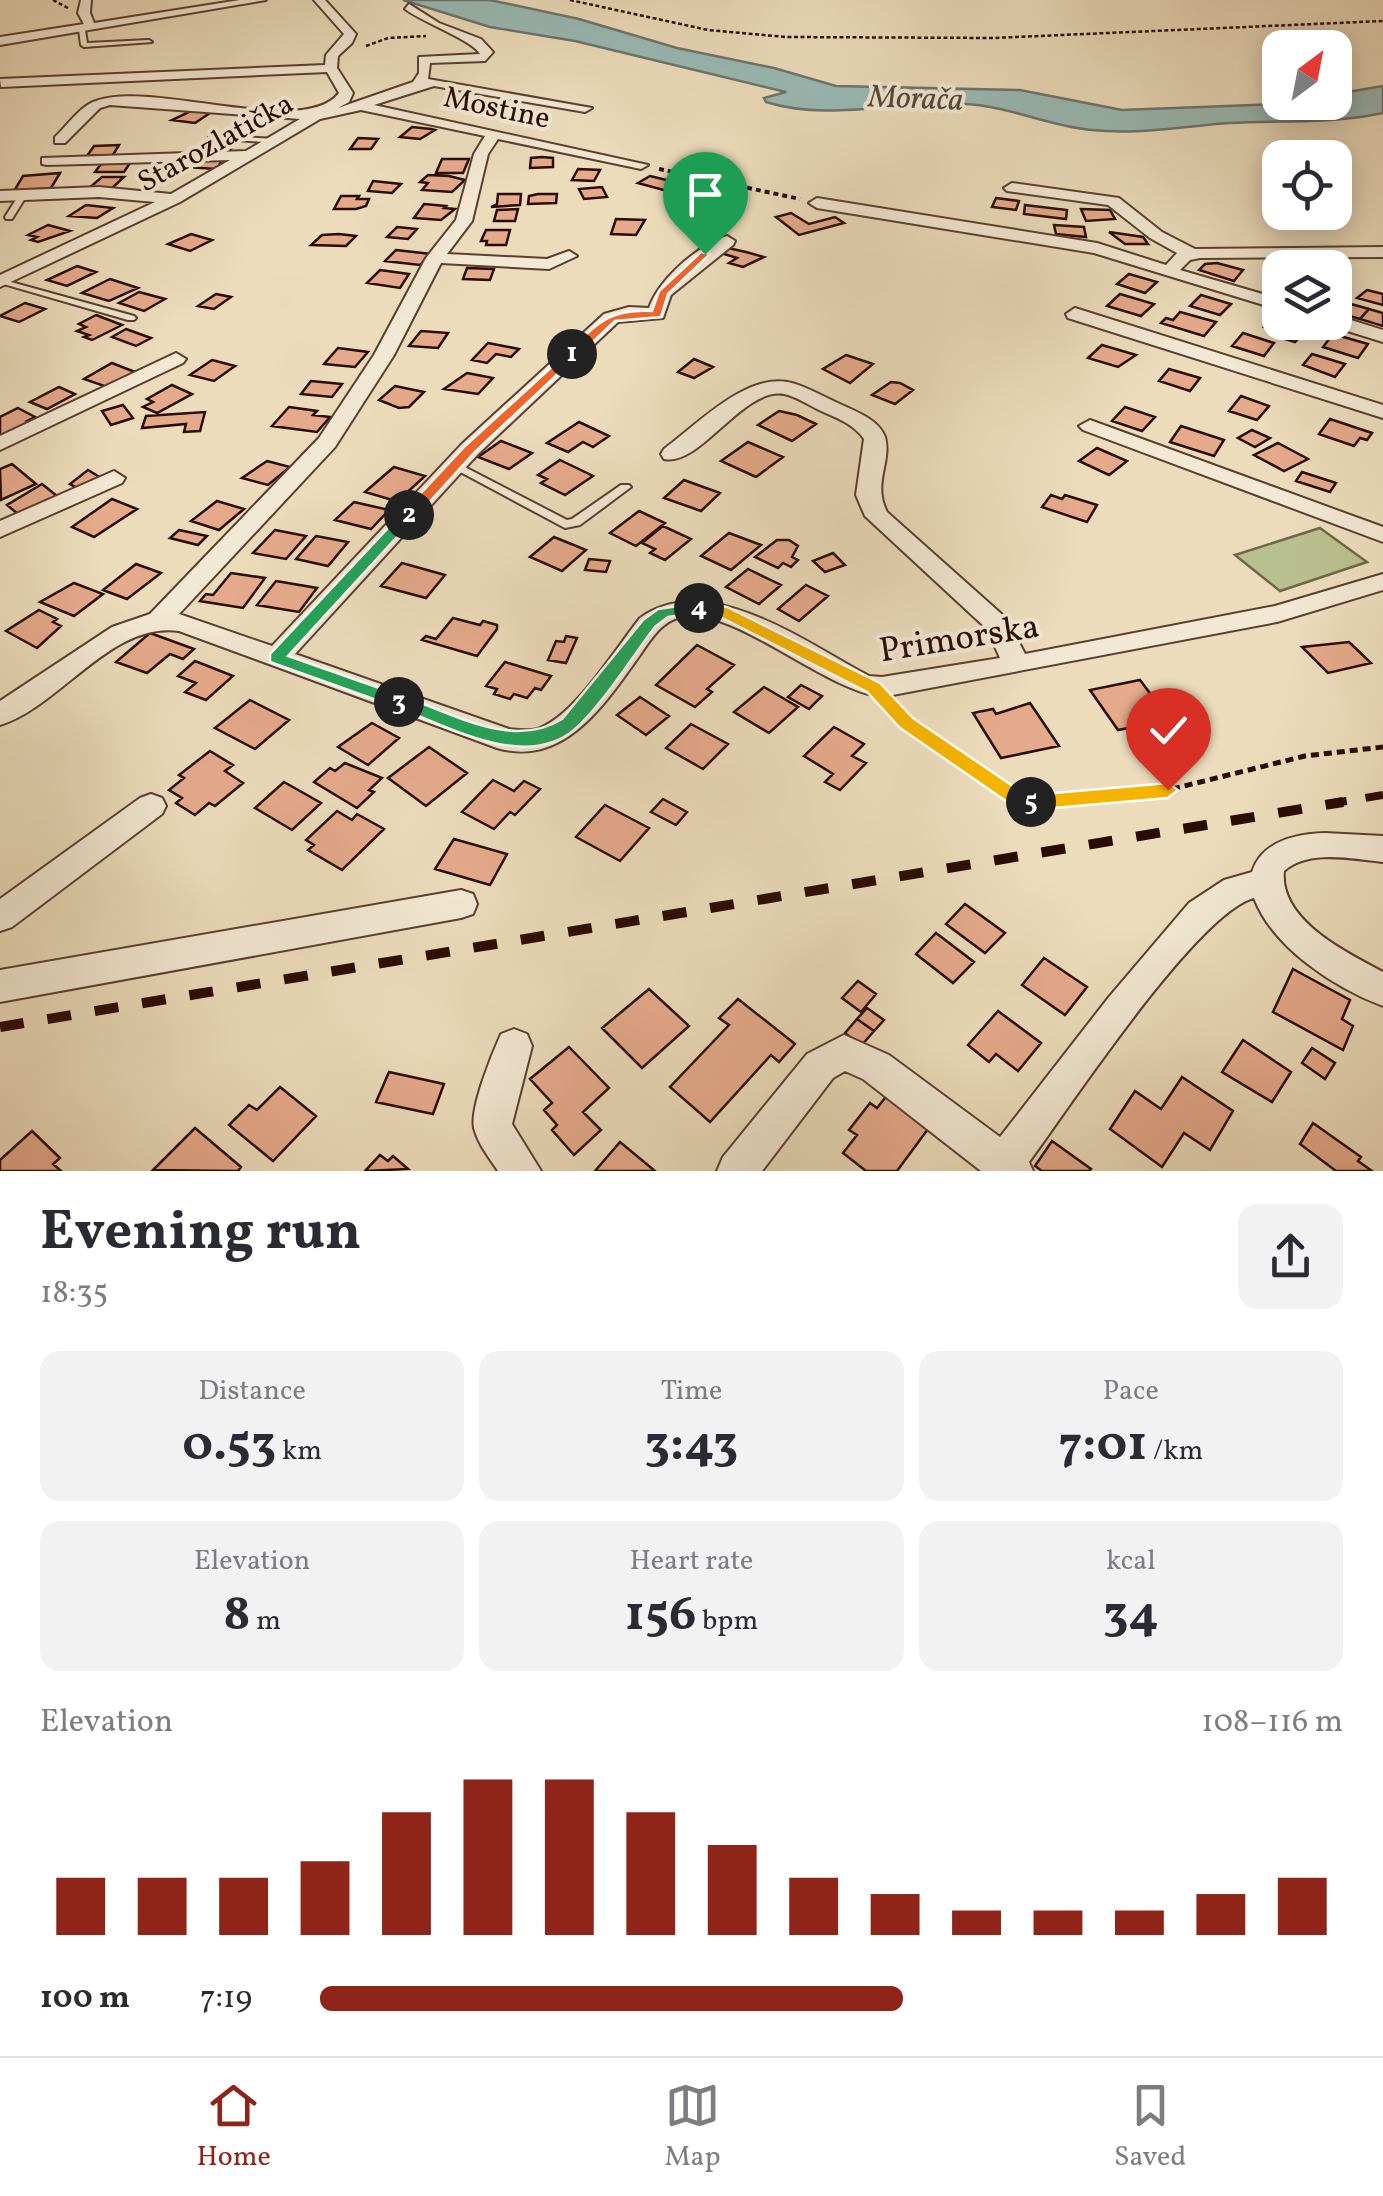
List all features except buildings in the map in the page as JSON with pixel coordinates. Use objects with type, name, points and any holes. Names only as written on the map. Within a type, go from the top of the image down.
[{"type":"street","points":[[86,0],[86,29]]},
{"type":"street","points":[[0,40],[262,0]]},
{"type":"street","points":[[319,0],[350,34]]},
{"type":"street","points":[[409,7],[438,26],[477,41],[487,52],[485,57],[473,60],[422,60],[425,73],[419,83]]},
{"type":"street","name":"Starozlatička","points":[[1,281],[174,199],[344,99],[346,93],[331,68],[332,55],[348,41],[350,34]]},
{"type":"street","points":[[1,83],[331,68]]},
{"type":"street","points":[[60,140],[99,103],[117,100],[318,116],[361,106],[419,83],[472,86],[585,108]]},
{"type":"street","name":"Mostine","points":[[344,99],[361,106],[642,165]]},
{"type":"street","points":[[157,120],[180,107]]},
{"type":"street","points":[[0,715],[121,632],[158,621],[327,442],[384,355],[435,258],[464,221],[482,154],[493,134]]},
{"type":"street","points":[[47,161],[248,156]]},
{"type":"street","points":[[1012,188],[1114,201],[1156,236],[1192,254]]},
{"type":"street","points":[[0,196],[99,192],[174,199]]},
{"type":"street","points":[[818,203],[1097,248],[1262,300]]},
{"type":"street","points":[[276,658],[455,465],[611,318],[656,314],[663,293],[705,254],[727,240]]},
{"type":"street","points":[[1169,272],[1181,258],[1192,254],[1383,252]]},
{"type":"street","points":[[435,258],[549,264],[569,256]]},
{"type":"street","points":[[1075,314],[1383,412]]},
{"type":"street","points":[[1352,326],[1383,336]]},
{"type":"street","points":[[0,444],[176,358]]},
{"type":"street","points":[[672,454],[743,401],[767,389],[787,388],[852,416],[870,429],[875,438],[867,494],[877,516],[948,574],[998,624],[1017,666]]},
{"type":"street","points":[[1090,426],[1383,535]]},
{"type":"street","points":[[0,530],[114,478]]},
{"type":"street","name":"Primorska","points":[[158,621],[184,624],[507,740],[528,741],[548,737],[568,724],[649,624],[664,612],[704,608],[722,611],[873,687],[1017,666],[1277,614],[1383,582]]},
{"type":"street","points":[[0,917],[151,806]]},
{"type":"street","points":[[1383,848],[1304,847],[1277,856],[1266,872],[1275,909],[1315,949],[1383,990]]},
{"type":"street","points":[[738,1171],[820,1066],[844,1052],[876,1067],[1008,1167],[1120,1008],[1201,913],[1235,890],[1266,882]]},
{"type":"street","points":[[0,986],[461,904]]},
{"type":"street","points":[[514,1046],[492,1118],[494,1131],[521,1171]]},
{"type":"lane","points":[[86,29],[84,45],[150,42]]},
{"type":"lane","points":[[214,138],[275,141]]},
{"type":"lane","points":[[10,217],[23,195]]},
{"type":"lane","points":[[1,281],[131,318]]},
{"type":"lane","points":[[455,465],[565,524],[576,522],[625,487]]},
{"type":"path","points":[[570,0],[643,12],[708,30],[804,37],[994,38],[1383,21]]},
{"type":"path","points":[[350,34],[360,47],[379,38],[410,33],[426,36],[438,26]]},
{"type":"path","points":[[642,165],[818,203]]},
{"type":"path","points":[[873,687],[906,723],[1023,803],[1168,790],[1305,756],[1383,747]]},
{"type":"green space","points":[[1320,528],[1367,562],[1280,591],[1235,555]]},
{"type":"water","name":"Morača","points":[[403,0],[490,0],[579,19],[677,48],[774,68],[836,86],[1020,90],[1122,110],[1262,105],[1262,120],[1326,120],[1109,131],[1076,128],[965,104],[840,110],[790,108],[766,102],[764,98],[786,92],[575,41],[490,27]]},
{"type":"water","points":[[1383,86],[1383,113],[1352,117],[1352,91]]},
{"type":"railway","points":[[1328,804],[1383,795]]},
{"type":"railway","points":[[0,1027],[1343,802]]},
{"type":"route","points":[[705,254],[663,293],[660,311],[650,316],[620,314],[611,318],[470,449],[276,658],[507,740],[528,741],[548,737],[568,724],[649,624],[664,612],[704,608],[722,611],[864,686],[873,687],[906,723],[1023,803],[1168,790]]}]
